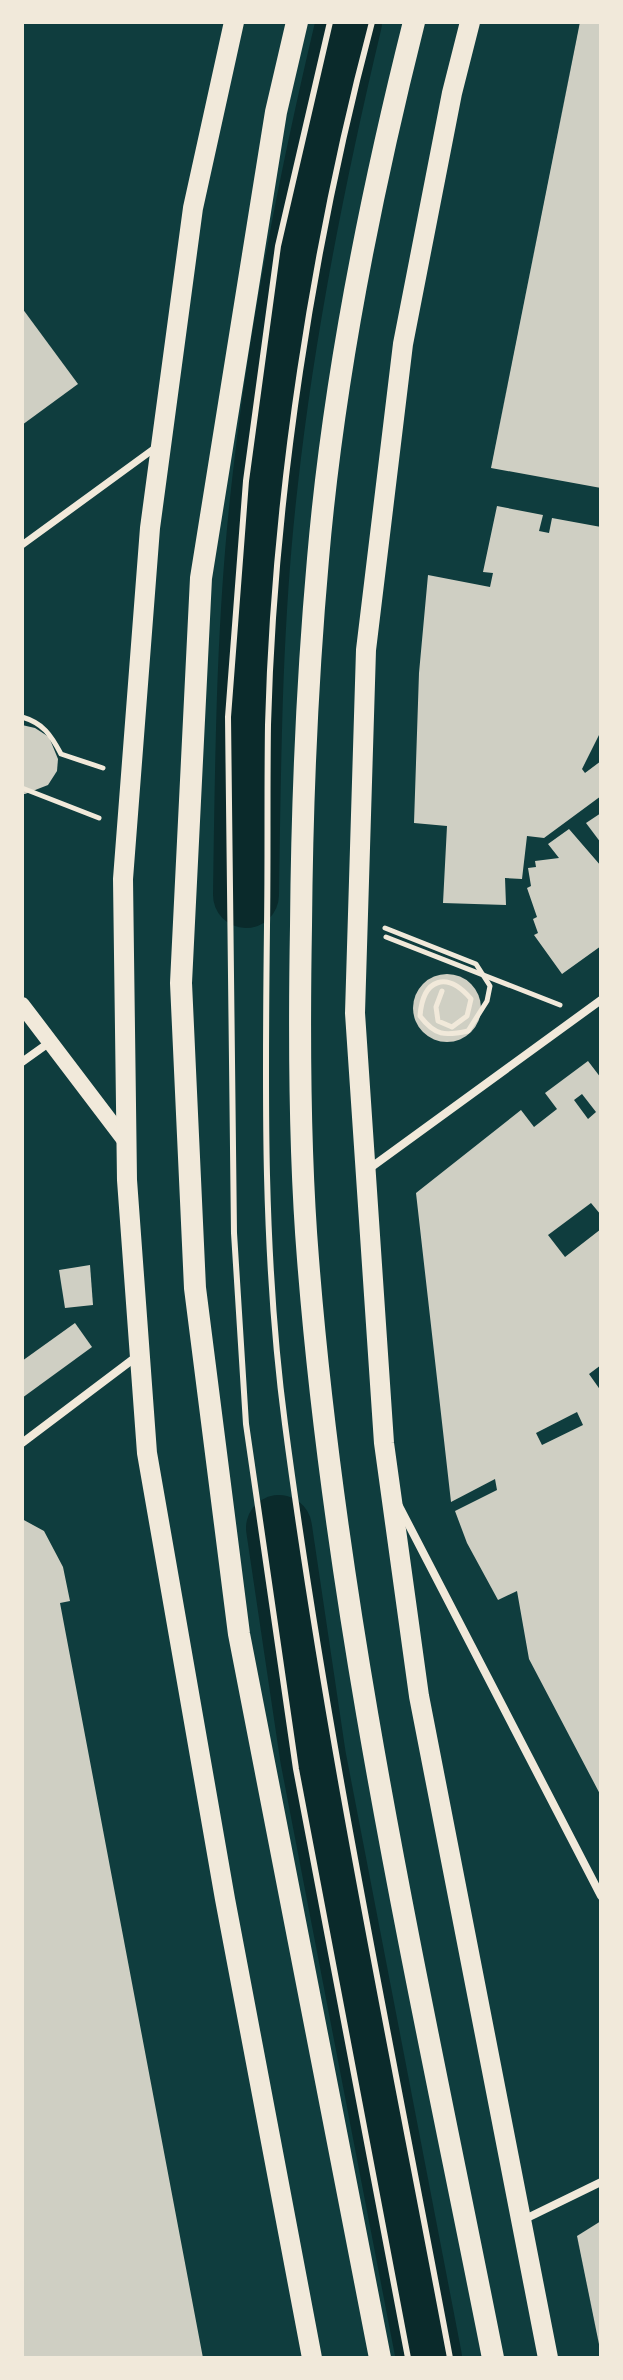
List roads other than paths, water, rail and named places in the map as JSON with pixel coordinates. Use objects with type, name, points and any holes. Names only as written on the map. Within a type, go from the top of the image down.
[{"type":"highway","points":[[297,22],[276,112],[201,578],[181,983],[195,1288],[239,1634],[380,2358]]},
{"type":"highway","points":[[414,22],[350,324],[318,553],[303,769],[299,1022],[308,1257],[338,1532],[385,1817],[493,2358]]},
{"type":"main road","points":[[234,22],[193,208],[150,528],[123,879],[126,1142],[150,1468],[225,1899],[312,2358]]},
{"type":"main road","points":[[470,22],[403,344],[366,650],[355,1013],[384,1443],[419,1696],[548,2358]]},
{"type":"main road","points":[[22,1005],[126,1142]]},
{"type":"street","points":[[22,545],[161,444]]},
{"type":"street","points":[[366,1171],[601,1000]]},
{"type":"street","points":[[22,1062],[50,1042]]},
{"type":"street","points":[[22,1443],[140,1354]]},
{"type":"street","points":[[390,1489],[601,1896]]},
{"type":"street","points":[[522,2221],[601,2182]]},
{"type":"lane","points":[[330,22],[278,246],[246,481],[230,686],[229,1070],[234,1233],[246,1424],[296,1769],[408,2358]]},
{"type":"lane","points":[[372,22],[350,104],[319,258],[286,490],[268,720],[264,1080],[268,1243],[285,1421],[336,1754],[450,2358]]},
{"type":"waterway","points":[[246,895],[252,636],[265,482],[280,366],[300,250],[349,22]]},
{"type":"waterway","points":[[279,1528],[313,1757],[429,2358]]}]
